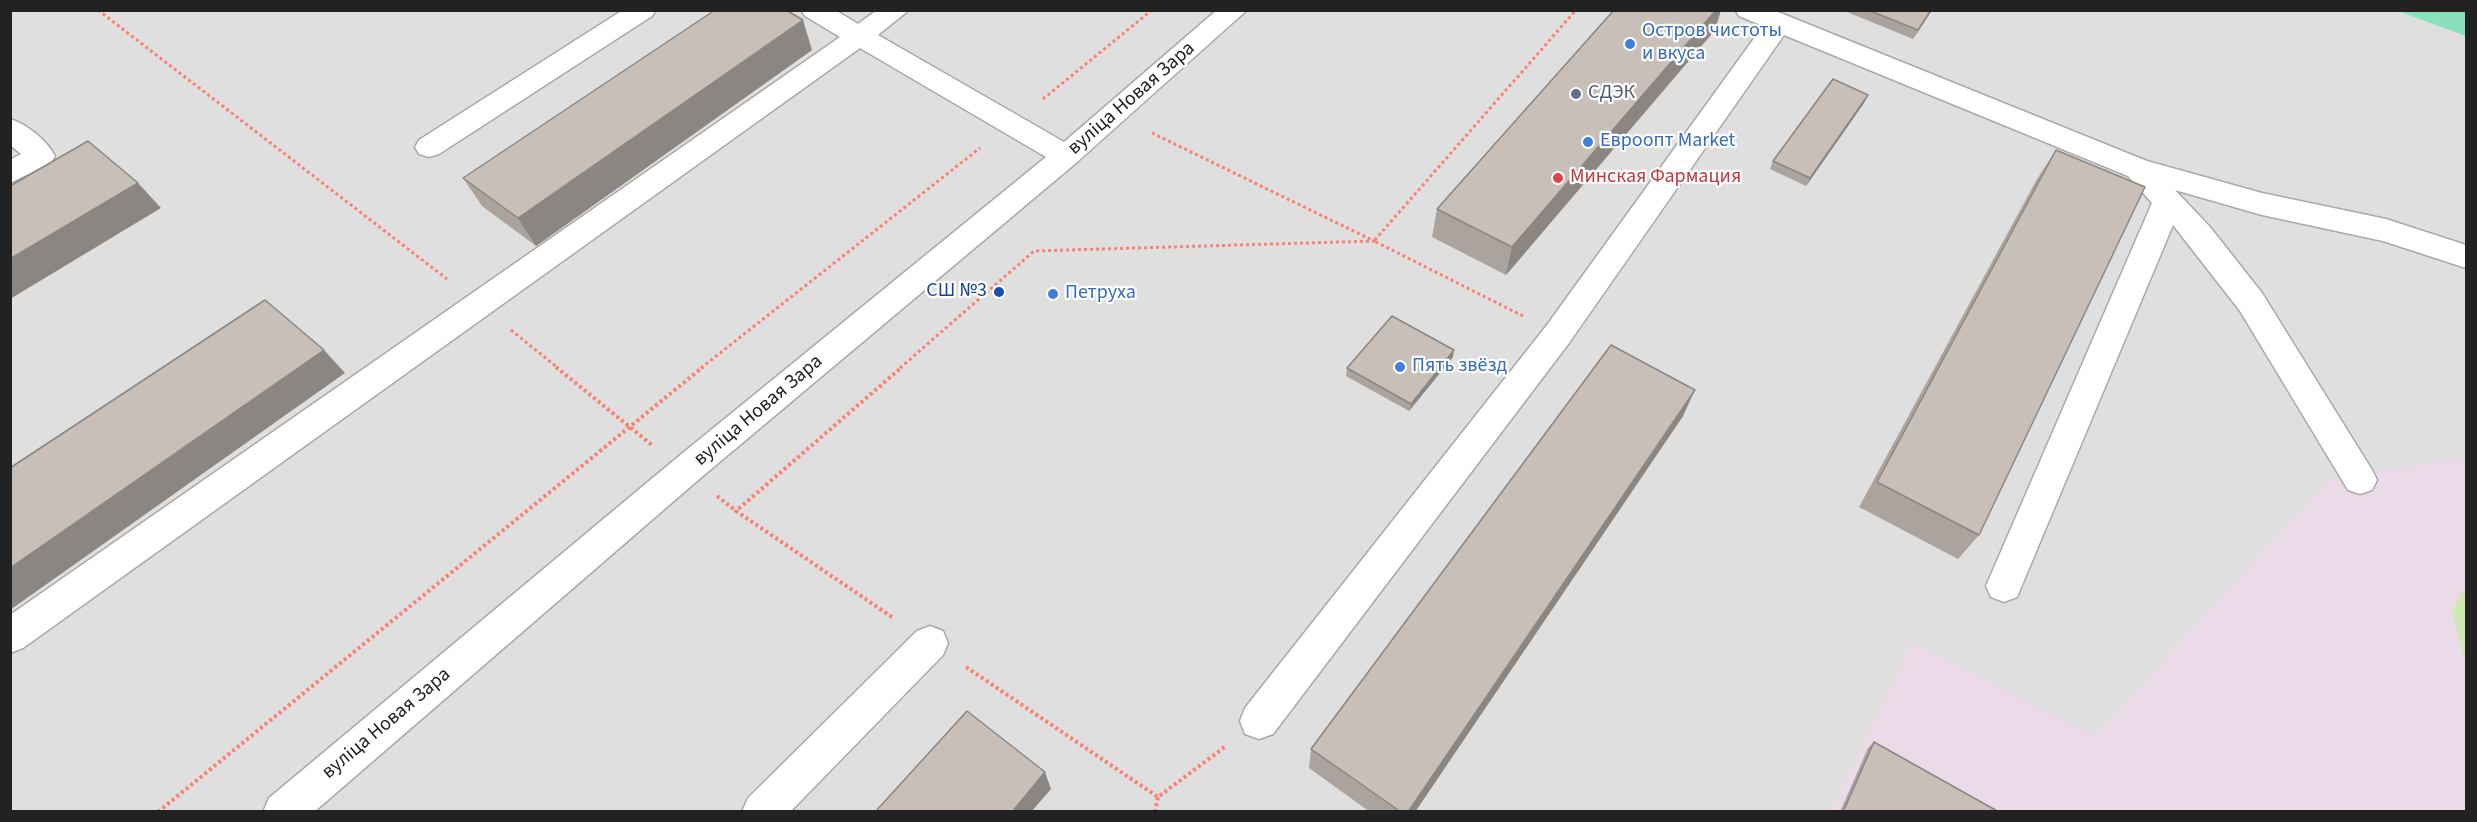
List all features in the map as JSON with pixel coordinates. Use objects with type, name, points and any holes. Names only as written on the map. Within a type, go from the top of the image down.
[{"type":"street","points":[[429,147],[643,10]]},
{"type":"street","points":[[814,10],[858,38],[1066,156]]},
{"type":"street","points":[[10,636],[478,303],[896,10]]},
{"type":"street","name":"вуліца Новая Зара","points":[[283,812],[686,471],[1066,156],[1234,10]]},
{"type":"street","points":[[1748,10],[2138,169],[2262,204],[2386,230],[2466,257]]},
{"type":"street","points":[[1259,721],[1558,334],[1778,24]]},
{"type":"street","points":[[10,129],[41,156],[10,173]]},
{"type":"street","points":[[2138,169],[2199,235],[2251,302],[2360,480]]},
{"type":"street","points":[[2004,586],[2168,201]]},
{"type":"street","points":[[762,812],[930,643]]},
{"type":"path","points":[[98,10],[478,303],[686,471]]},
{"type":"path","points":[[158,812],[629,425],[947,172],[1010,126],[1152,10]]},
{"type":"path","points":[[1158,797],[736,511],[1034,251],[1374,242],[1576,10]]},
{"type":"path","points":[[1114,115],[1558,334]]},
{"type":"path","points":[[1155,812],[1158,797],[1259,721]]},
{"type":"shaded area","points":[[11,11],[2466,11],[2466,811],[11,811]]},
{"type":"shaded area","points":[[2466,457],[2466,811],[1831,812],[1913,643],[2096,736],[2331,478]]},
{"type":"green space","points":[[2398,11],[2466,11],[2466,36]]},
{"type":"green space","points":[[2466,585],[2466,665],[2452,611]]},
{"type":"building","points":[[715,10],[786,10],[803,20],[518,218],[463,178]]},
{"type":"building","points":[[1614,10],[1716,10],[1512,247],[1437,209]]},
{"type":"building","points":[[1868,10],[1931,10],[1918,30]]},
{"type":"building","points":[[1833,79],[1868,95],[1810,178],[1773,161]]},
{"type":"building","points":[[88,141],[138,183],[10,259],[10,186]]},
{"type":"building","points":[[2056,150],[2145,187],[1979,535],[1877,482]]},
{"type":"building","points":[[265,300],[324,350],[10,568],[10,468]]},
{"type":"building","name":"Пять звёзд","points":[[1392,316],[1454,350],[1411,404],[1347,368]]},
{"type":"building","points":[[1611,345],[1695,390],[1408,812],[1401,812],[1311,749]]},
{"type":"building","points":[[967,711],[1045,772],[1012,812],[875,812]]},
{"type":"building","points":[[1874,742],[1999,812],[1843,812]]},
{"type":"place","name":"Остров чистоты и вкуса","points":[[1630,44]]},
{"type":"place","name":"СДЭК","points":[[1576,94]]},
{"type":"place","name":"Евроопт Market","points":[[1588,142]]},
{"type":"place","name":"Минская Фармация","points":[[1558,178]]},
{"type":"place","name":"СШ №3","points":[[999,292]]},
{"type":"place","name":"Петруха","points":[[1053,294]]},
{"type":"place","name":"Пять звёзд","points":[[1400,367]]}]
